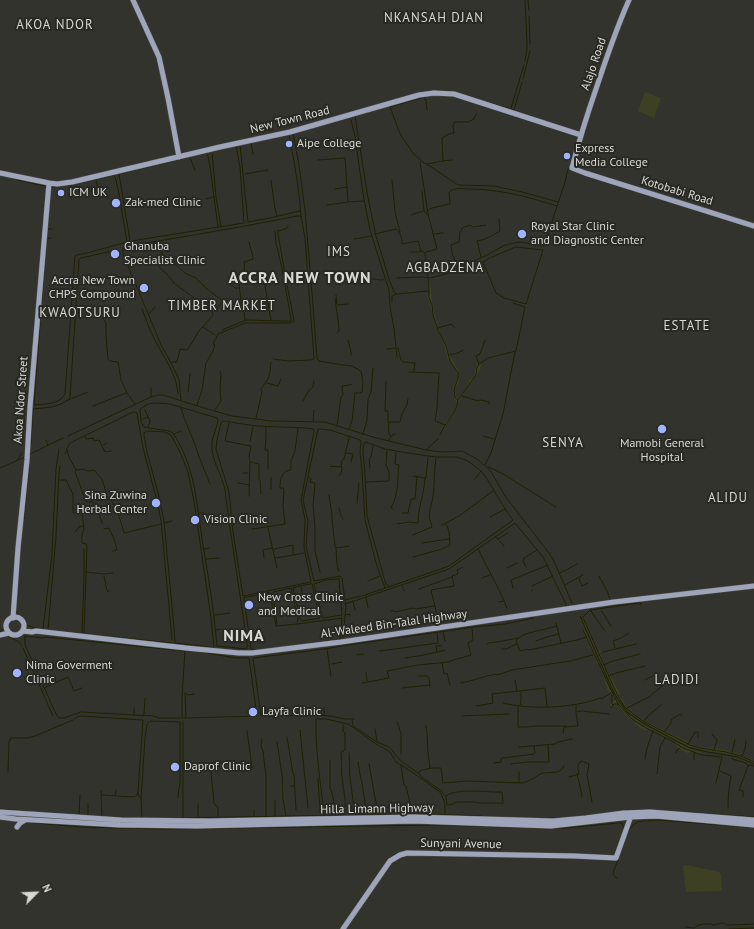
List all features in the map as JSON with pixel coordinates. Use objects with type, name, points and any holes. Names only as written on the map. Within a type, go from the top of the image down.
[{"type":"street","points":[[133,0],[159,57],[179,157]]},
{"type":"street","name":"Alajo Road","points":[[572,168],[580,135],[608,52],[629,0]]},
{"type":"street","name":"New Town Road","points":[[0,173],[57,184],[72,182],[290,132],[408,98],[434,93],[454,94],[580,135]]},
{"type":"street","name":"Kotobabi Road","points":[[572,168],[733,218],[754,226]]},
{"type":"street","name":"Akoa Ndor Street","points":[[13,618],[49,183]]},
{"type":"street","name":"Al-Waleed Bin-Talal Highway","points":[[23,629],[239,653],[252,653],[341,642],[614,602],[754,586]]},
{"type":"street","points":[[18,618],[22,621],[23,629],[20,634],[0,634],[6,627],[9,620],[18,618]]},
{"type":"street","points":[[6,627],[9,633]]},
{"type":"street","name":"Hilla Limann Highway","points":[[0,812],[121,820],[209,821],[414,817],[553,821],[624,813],[662,812],[754,820]]},
{"type":"street","points":[[626,831],[630,817],[637,812]]},
{"type":"street","name":"Hilla Limann Highway","points":[[0,817],[27,820],[134,825],[197,826],[414,822],[551,826],[630,817],[667,817],[754,825]]},
{"type":"street","points":[[626,831],[630,824],[642,817]]},
{"type":"street","points":[[618,819],[623,823],[626,831]]},
{"type":"street","points":[[17,827],[20,823],[27,820]]},
{"type":"street","name":"Sunyani Avenue","points":[[343,929],[390,861],[400,855],[407,853],[616,858],[626,831]]},
{"type":"green space","points":[[645,92],[661,98],[654,118],[638,111]]},
{"type":"green space","points":[[426,266],[428,266],[432,304],[437,324],[447,346],[449,355],[458,370],[459,381],[455,388],[457,399],[470,380],[474,377],[477,363],[481,364],[475,378],[459,401],[453,416],[440,433],[439,432],[452,415],[457,405],[453,390],[458,378],[455,369],[448,359],[443,342],[437,330],[427,296],[429,293]]},
{"type":"green space","points":[[583,617],[598,652],[602,652],[601,657],[608,675],[610,675],[620,694],[619,697],[634,714],[695,746],[725,750],[741,755],[754,761],[754,763],[731,754],[690,747],[646,724],[636,717],[624,706],[616,695],[585,626]]},
{"type":"green space","points":[[584,629],[612,693],[623,708],[648,728],[667,738],[654,733],[651,730],[645,730],[639,727],[618,705],[612,707],[610,706],[615,700],[611,693],[607,690],[604,677],[584,634]]},
{"type":"green space","points":[[668,739],[701,754],[691,752],[687,753],[681,749],[678,750],[674,742]]},
{"type":"green space","points":[[686,865],[720,872],[722,891],[686,892],[683,866]]},
{"type":"waterway","points":[[525,0],[527,49],[525,61]]},
{"type":"waterway","points":[[528,0],[529,10]]},
{"type":"waterway","points":[[529,16],[530,44]]},
{"type":"waterway","points":[[523,79],[530,51]]},
{"type":"waterway","points":[[511,108],[524,65]]},
{"type":"waterway","points":[[470,97],[514,110],[522,82]]},
{"type":"waterway","points":[[435,91],[450,91]]},
{"type":"waterway","points":[[427,110],[426,100],[424,97],[390,107],[400,134],[413,153],[424,163],[458,185],[494,186],[558,202]]},
{"type":"waterway","points":[[427,164],[443,161],[442,138],[454,133],[454,122],[468,122],[474,119],[476,114]]},
{"type":"waterway","points":[[355,116],[368,198],[376,236],[389,279],[394,292],[397,294]]},
{"type":"waterway","points":[[351,120],[355,136],[363,194],[370,230],[389,290],[397,357]]},
{"type":"waterway","points":[[289,134],[298,185],[301,216]]},
{"type":"waterway","points":[[293,134],[305,210],[317,359],[319,361],[352,366],[361,371],[363,382],[362,392],[355,393],[352,421],[349,429]]},
{"type":"waterway","points":[[251,143],[253,154]]},
{"type":"waterway","points":[[130,241],[119,174],[239,145]]},
{"type":"waterway","points":[[240,145],[248,222],[300,211]]},
{"type":"waterway","points":[[44,271],[34,405],[55,402],[62,398],[65,394],[75,256],[131,241],[244,223],[240,167],[236,146]]},
{"type":"waterway","points":[[212,153],[216,197],[221,227]]},
{"type":"waterway","points":[[207,154],[218,227]]},
{"type":"waterway","points":[[171,156],[176,155]]},
{"type":"waterway","points":[[190,158],[195,170]]},
{"type":"waterway","points":[[318,160],[345,158],[348,202],[327,205]]},
{"type":"waterway","points":[[443,161],[452,160]]},
{"type":"waterway","points":[[142,163],[148,161]]},
{"type":"waterway","points":[[420,162],[428,214],[437,249],[426,252]]},
{"type":"waterway","points":[[576,163],[580,169]]},
{"type":"waterway","points":[[397,278],[429,278],[443,275],[505,245],[514,243],[520,242],[544,246],[568,169]]},
{"type":"waterway","points":[[245,174],[268,170]]},
{"type":"waterway","points":[[51,188],[114,175],[119,194],[127,242]]},
{"type":"waterway","points":[[17,180],[45,186],[46,188]]},
{"type":"waterway","points":[[96,180],[100,197]]},
{"type":"waterway","points":[[271,180],[277,216]]},
{"type":"waterway","points":[[392,180],[395,212],[400,232]]},
{"type":"waterway","points":[[71,185],[71,199]]},
{"type":"waterway","points":[[335,189],[347,187]]},
{"type":"waterway","points":[[427,211],[432,208],[450,204],[449,192],[454,189],[492,190],[557,206]]},
{"type":"waterway","points":[[422,191],[424,211],[427,214]]},
{"type":"waterway","points":[[206,199],[213,197]]},
{"type":"waterway","points":[[349,202],[364,201]]},
{"type":"waterway","points":[[411,215],[423,211]]},
{"type":"waterway","points":[[181,400],[179,379],[161,345],[123,254],[124,247],[301,216],[305,238],[314,359],[288,361],[273,359]]},
{"type":"waterway","points":[[481,257],[477,241],[487,238],[500,231],[499,219]]},
{"type":"waterway","points":[[458,268],[452,253],[451,245],[459,242],[462,228],[470,225],[473,227],[486,225]]},
{"type":"waterway","points":[[197,405],[202,390],[206,363],[213,351],[215,345],[213,344],[218,334],[245,323],[293,322],[294,320],[278,234],[278,230],[280,231],[288,226]]},
{"type":"waterway","points":[[47,229],[52,229]]},
{"type":"waterway","points":[[375,234],[396,229],[401,236],[402,244],[418,241],[421,251],[425,253],[429,298],[432,305],[433,315],[446,346],[450,361],[458,373],[458,379],[454,390],[455,397],[458,401],[457,406],[453,415],[440,434]]},
{"type":"waterway","points":[[222,330],[247,320],[291,321],[275,231]]},
{"type":"waterway","points":[[434,234],[443,233]]},
{"type":"waterway","points":[[354,239],[371,236]]},
{"type":"waterway","points":[[46,239],[51,238]]},
{"type":"waterway","points":[[154,242],[156,248],[185,273],[196,278],[207,289],[223,301]]},
{"type":"waterway","points":[[245,320],[239,284],[244,273],[244,262],[253,259],[249,242]]},
{"type":"waterway","points":[[516,247],[543,250],[526,304],[504,298],[496,293],[483,262],[516,247]]},
{"type":"waterway","points":[[68,400],[70,397],[79,259],[117,250]]},
{"type":"waterway","points":[[411,252],[421,251]]},
{"type":"waterway","points":[[44,268],[45,259]]},
{"type":"waterway","points":[[159,267],[174,283],[194,298],[200,305],[212,312],[213,315],[199,331],[188,349],[180,349],[177,362],[172,362]]},
{"type":"waterway","points":[[364,278],[384,279]]},
{"type":"waterway","points":[[264,280],[271,320]]},
{"type":"waterway","points":[[231,284],[235,288],[239,288]]},
{"type":"waterway","points":[[392,302],[392,296],[397,294],[428,291]]},
{"type":"waterway","points":[[336,295],[337,305],[348,304]]},
{"type":"waterway","points":[[211,308],[217,307],[227,298]]},
{"type":"waterway","points":[[335,298],[339,328],[337,333]]},
{"type":"waterway","points":[[478,365],[488,358],[516,351],[525,307],[513,303]]},
{"type":"waterway","points":[[149,314],[155,307]]},
{"type":"waterway","points":[[142,309],[152,335],[175,379],[178,394]]},
{"type":"waterway","points":[[103,313],[103,319],[106,323],[108,359],[110,361],[118,362],[121,380],[127,393],[135,404]]},
{"type":"waterway","points":[[438,328],[451,324],[455,328]]},
{"type":"waterway","points":[[203,327],[215,335]]},
{"type":"waterway","points":[[348,340],[351,355]]},
{"type":"waterway","points":[[458,400],[476,375],[479,364],[476,356],[480,354],[485,340]]},
{"type":"waterway","points":[[387,349],[395,348]]},
{"type":"waterway","points":[[398,348],[401,360],[403,362],[415,363],[414,371]]},
{"type":"waterway","points":[[449,355],[463,350]]},
{"type":"waterway","points":[[485,465],[491,453],[503,414],[515,352]]},
{"type":"waterway","points":[[256,418],[262,392],[261,389],[268,379],[271,362]]},
{"type":"waterway","points":[[363,434],[367,420],[368,399],[371,392],[373,368]]},
{"type":"waterway","points":[[215,410],[221,401],[220,371]]},
{"type":"waterway","points":[[409,372],[439,373],[435,421],[445,425]]},
{"type":"waterway","points":[[188,392],[190,374]]},
{"type":"waterway","points":[[267,383],[278,386],[281,379]]},
{"type":"waterway","points":[[303,401],[309,390],[313,387],[314,381]]},
{"type":"waterway","points":[[386,382],[385,411],[388,411],[389,432],[391,437]]},
{"type":"waterway","points":[[337,426],[341,397],[343,395],[342,386],[352,384]]},
{"type":"waterway","points":[[151,388],[151,397]]},
{"type":"waterway","points":[[31,444],[33,409],[52,407],[88,392]]},
{"type":"waterway","points":[[93,406],[126,393]]},
{"type":"waterway","points":[[68,436],[151,397],[163,395],[232,416],[272,421],[325,422],[373,437],[426,450],[442,452],[462,451],[477,459],[490,470],[505,496],[554,561],[572,603]]},
{"type":"waterway","points":[[462,396],[478,401],[481,400],[489,402],[489,404]]},
{"type":"waterway","points":[[390,422],[400,422],[408,399]]},
{"type":"waterway","points":[[156,403],[170,404],[217,418],[218,420],[212,448],[214,460],[225,490],[247,649],[217,646],[213,606],[194,484],[186,458],[173,433],[144,427],[141,422],[140,409],[148,404],[156,403]]},
{"type":"waterway","points":[[181,408],[210,484]]},
{"type":"waterway","points":[[145,410],[150,421],[148,427]]},
{"type":"waterway","points":[[313,421],[314,410]]},
{"type":"waterway","points":[[65,454],[69,444],[72,442],[133,412],[137,413],[143,448],[161,520],[172,640]]},
{"type":"waterway","points":[[143,419],[148,417]]},
{"type":"waterway","points":[[224,421],[257,426],[314,429],[301,500],[305,519],[304,547],[311,582],[243,596],[233,532],[229,492],[216,449],[221,423],[224,421]]},
{"type":"waterway","points":[[229,423],[225,441],[251,446],[249,457],[249,496]]},
{"type":"waterway","points":[[250,442],[253,427]]},
{"type":"waterway","points":[[266,427],[265,450],[268,450],[268,469]]},
{"type":"waterway","points":[[252,529],[285,524],[283,506],[284,490],[283,488],[280,488],[280,482],[283,474],[290,470],[291,461],[295,451],[298,428]]},
{"type":"waterway","points":[[347,639],[343,638],[346,607],[342,578],[340,576],[314,581],[306,546],[308,521],[303,500],[318,429],[330,430],[360,440],[361,442],[360,451],[365,520],[376,563],[385,588]]},
{"type":"waterway","points":[[148,431],[165,432],[171,435],[188,472],[194,501],[214,648],[175,643],[164,521],[147,452],[144,433],[148,431]]},
{"type":"waterway","points":[[174,434],[181,431]]},
{"type":"waterway","points":[[388,441],[391,436],[395,434]]},
{"type":"waterway","points":[[85,436],[86,439],[93,438],[94,441],[99,440],[105,452],[112,451]]},
{"type":"waterway","points":[[483,436],[494,439]]},
{"type":"waterway","points":[[30,454],[63,438]]},
{"type":"waterway","points":[[330,466],[341,466],[349,438]]},
{"type":"waterway","points":[[427,449],[438,439]]},
{"type":"waterway","points":[[46,440],[48,446]]},
{"type":"waterway","points":[[345,600],[365,595],[438,570],[449,566],[513,520],[481,471],[468,461],[457,457],[436,457],[385,449],[366,442],[364,443],[363,451],[367,516],[384,578],[386,584],[389,587]]},
{"type":"waterway","points":[[103,445],[107,443]]},
{"type":"waterway","points":[[370,468],[369,459],[371,457],[373,446]]},
{"type":"waterway","points":[[43,629],[52,554],[56,469],[59,449]]},
{"type":"waterway","points":[[67,450],[76,470],[75,472],[86,501],[96,504],[102,523]]},
{"type":"waterway","points":[[366,482],[389,481],[389,472],[386,465],[387,450]]},
{"type":"waterway","points":[[393,509],[391,508],[397,492],[399,465],[395,464],[396,452]]},
{"type":"waterway","points":[[18,459],[22,453]]},
{"type":"waterway","points":[[346,453],[353,454],[351,462]]},
{"type":"waterway","points":[[0,468],[25,457]]},
{"type":"waterway","points":[[397,524],[409,522],[418,523],[428,458]]},
{"type":"waterway","points":[[413,535],[432,527],[429,515],[434,491],[436,458]]},
{"type":"waterway","points":[[251,462],[259,464],[261,494]]},
{"type":"waterway","points":[[60,466],[48,630],[172,643]]},
{"type":"waterway","points":[[339,476],[341,473],[341,466]]},
{"type":"waterway","points":[[488,468],[489,467],[503,474],[556,507]]},
{"type":"waterway","points":[[24,519],[29,468]]},
{"type":"waterway","points":[[76,470],[94,470],[102,479],[107,496],[113,503],[124,533],[161,524]]},
{"type":"waterway","points":[[475,479],[481,471]]},
{"type":"waterway","points":[[243,473],[248,473]]},
{"type":"waterway","points":[[413,476],[425,478]]},
{"type":"waterway","points":[[308,477],[311,479],[310,482],[315,483],[313,505],[315,551],[320,572]]},
{"type":"waterway","points":[[402,513],[408,513],[411,499],[415,499],[417,477]]},
{"type":"waterway","points":[[271,478],[271,489]]},
{"type":"waterway","points":[[60,480],[66,480],[73,494],[73,513],[85,511]]},
{"type":"waterway","points":[[238,483],[249,485]]},
{"type":"waterway","points":[[357,503],[359,483]]},
{"type":"waterway","points":[[442,525],[459,516],[493,491]]},
{"type":"waterway","points":[[329,495],[335,547],[338,548],[349,546]]},
{"type":"waterway","points":[[115,507],[122,504]]},
{"type":"waterway","points":[[339,508],[343,519]]},
{"type":"waterway","points":[[490,517],[505,509]]},
{"type":"waterway","points":[[82,512],[84,529],[82,543],[86,544],[87,546],[84,633]]},
{"type":"waterway","points":[[199,513],[204,513]]},
{"type":"waterway","points":[[164,523],[172,521]]},
{"type":"waterway","points":[[345,604],[449,569],[515,523],[543,557],[566,606]]},
{"type":"waterway","points":[[413,557],[442,549],[450,545],[449,531],[446,524]]},
{"type":"waterway","points":[[75,532],[79,527],[83,526]]},
{"type":"waterway","points":[[104,529],[109,528],[114,539],[117,550],[113,551]]},
{"type":"waterway","points":[[268,528],[277,568]]},
{"type":"waterway","points":[[498,539],[508,533]]},
{"type":"waterway","points":[[495,536],[504,546]]},
{"type":"waterway","points":[[422,543],[449,539]]},
{"type":"waterway","points":[[274,549],[293,545],[293,553]]},
{"type":"waterway","points":[[204,549],[209,548]]},
{"type":"waterway","points":[[264,558],[263,550],[272,548]]},
{"type":"waterway","points":[[336,548],[337,565],[339,571]]},
{"type":"waterway","points":[[82,633],[84,549]]},
{"type":"waterway","points":[[478,549],[507,608]]},
{"type":"waterway","points":[[526,567],[523,561],[524,558],[537,550]]},
{"type":"waterway","points":[[276,558],[304,553]]},
{"type":"waterway","points":[[206,559],[219,558]]},
{"type":"waterway","points":[[507,568],[517,563]]},
{"type":"waterway","points":[[560,573],[577,564]]},
{"type":"waterway","points":[[513,588],[511,580],[548,565]]},
{"type":"waterway","points":[[437,615],[431,590],[454,586],[452,576],[458,574],[457,570],[463,567]]},
{"type":"waterway","points":[[87,572],[104,574],[113,573]]},
{"type":"waterway","points":[[482,578],[490,575]]},
{"type":"waterway","points":[[565,585],[583,575]]},
{"type":"waterway","points":[[104,576],[107,591],[109,591]]},
{"type":"waterway","points":[[368,581],[380,576]]},
{"type":"waterway","points":[[532,586],[553,576]]},
{"type":"waterway","points":[[599,576],[610,600]]},
{"type":"waterway","points":[[419,589],[452,577]]},
{"type":"waterway","points":[[579,578],[582,586],[588,583]]},
{"type":"waterway","points":[[339,579],[342,615],[323,618],[314,584],[326,580],[339,579]]},
{"type":"waterway","points":[[312,584],[320,618],[302,621],[300,619],[293,588],[312,584]]},
{"type":"waterway","points":[[402,586],[404,591]]},
{"type":"waterway","points":[[301,587],[303,596]]},
{"type":"waterway","points":[[277,624],[273,592],[291,588],[298,620],[297,622]]},
{"type":"waterway","points":[[270,593],[276,626],[342,618],[340,639],[262,651],[251,649],[244,598],[270,593]]},
{"type":"waterway","points":[[366,597],[368,608]]},
{"type":"waterway","points":[[353,601],[355,610]]},
{"type":"waterway","points":[[499,602],[504,601]]},
{"type":"waterway","points":[[581,618],[590,610],[639,603],[641,603],[641,605]]},
{"type":"waterway","points":[[574,605],[583,604]]},
{"type":"waterway","points":[[391,611],[396,612],[413,608],[416,609],[434,606]]},
{"type":"waterway","points":[[591,610],[605,631]]},
{"type":"waterway","points":[[601,610],[611,626]]},
{"type":"waterway","points":[[16,611],[18,615],[25,620],[26,625],[38,629]]},
{"type":"waterway","points":[[215,615],[230,613]]},
{"type":"waterway","points":[[345,615],[350,614],[350,616]]},
{"type":"waterway","points":[[580,616],[613,691],[628,713],[643,723],[688,747],[738,757],[754,764]]},
{"type":"waterway","points":[[354,719],[313,715],[261,716],[253,658],[505,624],[534,618]]},
{"type":"waterway","points":[[583,618],[615,690],[624,706],[643,721],[690,745],[726,752],[741,756],[754,762]]},
{"type":"waterway","points":[[556,623],[561,643]]},
{"type":"waterway","points":[[0,632],[4,625]]},
{"type":"waterway","points":[[502,649],[506,649],[517,644],[517,639],[525,634],[557,626]]},
{"type":"waterway","points":[[216,630],[221,629]]},
{"type":"waterway","points":[[362,683],[389,678],[387,671],[418,665],[449,662],[471,655],[468,643],[473,640],[472,629]]},
{"type":"waterway","points":[[583,630],[618,704],[633,720],[683,748],[702,755],[722,757],[716,783]]},
{"type":"waterway","points":[[443,632],[445,641]]},
{"type":"waterway","points":[[380,651],[438,643],[437,633]]},
{"type":"waterway","points":[[615,648],[613,641],[629,633]]},
{"type":"waterway","points":[[536,641],[559,634]]},
{"type":"waterway","points":[[8,636],[19,642],[22,646]]},
{"type":"waterway","points":[[185,651],[25,636],[25,645],[56,714],[60,718],[81,712],[153,716],[159,718],[257,716],[249,658],[236,658],[201,652]]},
{"type":"waterway","points":[[517,644],[520,651],[586,637]]},
{"type":"waterway","points":[[487,644],[518,638]]},
{"type":"waterway","points":[[599,655],[603,652],[636,644]]},
{"type":"waterway","points":[[405,658],[437,652],[436,646],[441,646]]},
{"type":"waterway","points":[[23,648],[53,716]]},
{"type":"waterway","points":[[327,649],[331,676]]},
{"type":"waterway","points":[[438,652],[445,650]]},
{"type":"waterway","points":[[182,717],[185,651]]},
{"type":"waterway","points":[[188,651],[196,651]]},
{"type":"waterway","points":[[357,655],[364,654]]},
{"type":"waterway","points":[[604,665],[640,654]]},
{"type":"waterway","points":[[461,683],[512,670],[570,661],[593,655]]},
{"type":"waterway","points":[[332,664],[342,662]]},
{"type":"waterway","points":[[442,663],[444,674],[447,673],[450,685]]},
{"type":"waterway","points":[[609,676],[645,666]]},
{"type":"waterway","points":[[366,672],[367,681]]},
{"type":"waterway","points":[[419,676],[428,676]]},
{"type":"waterway","points":[[427,676],[429,678],[430,687]]},
{"type":"waterway","points":[[645,680],[653,676]]},
{"type":"waterway","points":[[44,688],[68,677],[74,691],[82,688]]},
{"type":"waterway","points":[[515,680],[517,691]]},
{"type":"waterway","points":[[627,708],[649,697],[668,681]]},
{"type":"waterway","points":[[402,688],[430,685]]},
{"type":"waterway","points":[[476,705],[493,703],[492,694],[545,688],[547,707]]},
{"type":"waterway","points":[[520,705],[521,691]]},
{"type":"waterway","points":[[186,718],[185,693],[188,695],[194,694]]},
{"type":"waterway","points":[[503,703],[526,707],[565,706],[601,699],[611,693]]},
{"type":"waterway","points":[[612,695],[613,705]]},
{"type":"waterway","points":[[142,716],[144,714],[145,698]]},
{"type":"waterway","points":[[611,708],[614,704],[618,704]]},
{"type":"waterway","points":[[644,721],[662,704]]},
{"type":"waterway","points":[[576,705],[576,712],[582,711],[609,714]]},
{"type":"waterway","points":[[518,706],[518,727],[567,727]]},
{"type":"waterway","points":[[134,708],[134,715]]},
{"type":"waterway","points":[[324,708],[324,715]]},
{"type":"waterway","points":[[563,733],[564,727],[578,726],[576,713]]},
{"type":"waterway","points":[[462,716],[509,714]]},
{"type":"waterway","points":[[665,731],[671,723],[671,720],[680,714],[682,716]]},
{"type":"waterway","points":[[8,771],[9,742],[11,738],[27,738],[35,736],[81,716],[143,720],[138,791],[141,799]]},
{"type":"waterway","points":[[324,816],[317,755],[316,719],[326,719],[348,724],[390,752],[396,762],[441,793],[445,804],[445,814]]},
{"type":"waterway","points":[[352,719],[353,726],[377,742],[389,747],[401,761],[440,790],[446,796],[447,805],[457,802],[503,803],[502,792],[463,791],[446,796]]},
{"type":"waterway","points":[[142,818],[141,799],[145,738],[147,724],[150,721],[180,722],[180,784],[178,798]]},
{"type":"waterway","points":[[183,722],[183,817]]},
{"type":"waterway","points":[[397,722],[401,733],[401,753]]},
{"type":"waterway","points":[[343,724],[343,731],[345,733],[345,750],[341,752],[345,803],[344,814]]},
{"type":"waterway","points":[[426,726],[430,768]]},
{"type":"waterway","points":[[375,729],[377,742]]},
{"type":"waterway","points":[[247,730],[252,768]]},
{"type":"waterway","points":[[300,730],[308,808]]},
{"type":"waterway","points":[[645,759],[653,731]]},
{"type":"waterway","points":[[688,744],[695,732],[698,732],[698,737]]},
{"type":"waterway","points":[[712,734],[717,740],[714,750]]},
{"type":"waterway","points":[[287,737],[294,775],[296,810]]},
{"type":"waterway","points":[[657,774],[660,747],[665,738]]},
{"type":"waterway","points":[[262,739],[261,745],[263,752]]},
{"type":"waterway","points":[[519,747],[555,744],[572,739]]},
{"type":"waterway","points":[[732,753],[735,740]]},
{"type":"waterway","points":[[742,756],[746,741]]},
{"type":"waterway","points":[[277,742],[286,816]]},
{"type":"waterway","points":[[511,764],[549,762],[548,745]]},
{"type":"waterway","points":[[494,763],[501,762],[502,758],[534,754],[534,746]]},
{"type":"waterway","points":[[676,753],[680,748]]},
{"type":"waterway","points":[[264,752],[266,776],[266,816]]},
{"type":"waterway","points":[[694,752],[694,760]]},
{"type":"waterway","points":[[349,753],[350,778],[355,814]]},
{"type":"waterway","points":[[732,758],[746,763],[748,766],[754,766]]},
{"type":"waterway","points":[[330,760],[330,788],[333,798],[334,815]]},
{"type":"waterway","points":[[569,777],[579,774],[578,766],[580,762],[582,761],[589,764],[587,775],[592,802]]},
{"type":"waterway","points":[[358,762],[366,809]]},
{"type":"waterway","points":[[369,764],[378,814]]},
{"type":"waterway","points":[[376,808],[411,807],[406,786],[404,785],[401,765]]},
{"type":"waterway","points":[[419,773],[421,770],[441,768],[443,783],[468,781],[523,783],[542,773],[558,772],[564,766]]},
{"type":"waterway","points":[[743,797],[743,791],[739,790],[748,766]]},
{"type":"waterway","points":[[174,771],[179,771]]},
{"type":"waterway","points":[[720,771],[731,776],[728,808]]},
{"type":"waterway","points":[[211,772],[214,803],[218,807],[218,816]]},
{"type":"waterway","points":[[519,772],[519,783]]},
{"type":"waterway","points":[[577,774],[582,797]]},
{"type":"waterway","points":[[318,778],[320,811]]},
{"type":"waterway","points":[[115,796],[116,790]]},
{"type":"waterway","points":[[101,791],[102,816]]},
{"type":"waterway","points":[[102,795],[134,797],[138,792]]},
{"type":"waterway","points":[[79,814],[80,795]]},
{"type":"waterway","points":[[275,801],[275,816]]},
{"type":"waterway","points":[[88,804],[88,816]]},
{"type":"waterway","points":[[198,804],[198,818]]},
{"type":"waterway","points":[[0,809],[27,811]]},
{"type":"waterway","points":[[254,810],[254,817]]},
{"type":"waterway","points":[[627,810],[644,810]]},
{"type":"waterway","points":[[651,810],[754,817]]},
{"type":"waterway","points":[[170,818],[427,814],[482,816]]},
{"type":"waterway","points":[[114,817],[131,818]]},
{"type":"waterway","points":[[539,818],[560,818]]},
{"type":"waterway","points":[[628,832],[633,825],[638,822],[659,820],[748,827]]},
{"type":"waterway","points":[[26,822],[80,827],[161,829],[441,825],[546,828]]},
{"type":"waterway","points":[[553,828],[618,823],[622,823],[624,828]]},
{"type":"waterway","points":[[617,878],[613,873],[618,860]]},
{"type":"waterway","points":[[685,927],[694,928],[703,924],[713,925],[722,923],[728,925],[754,924]]},
{"type":"waterway","points":[[729,929],[754,928]]},
{"type":"place","name":"Aipe College","points":[[289,144]]},
{"type":"place","name":"Express Media College","points":[[567,156]]},
{"type":"place","name":"ICM UK","points":[[61,193]]},
{"type":"place","name":"Zak-med Clinic","points":[[116,203]]},
{"type":"place","name":"Royal Star Clinic and Diagnostic Center","points":[[522,234]]},
{"type":"place","name":"Ghanuba Specialist Clinic","points":[[115,254]]},
{"type":"place","name":"Accra New Town CHPS Compound","points":[[144,288]]},
{"type":"place","name":"Mamobi General Hospital","points":[[662,429]]},
{"type":"place","name":"Sina Zuwina Herbal Center","points":[[156,503]]},
{"type":"place","name":"Vision Clinic","points":[[195,520]]},
{"type":"place","name":"New Cross Clinic and Medical","points":[[249,605]]},
{"type":"place","name":"Nima Goverment Clinic","points":[[17,673]]},
{"type":"place","name":"Layfa Clinic","points":[[253,712]]},
{"type":"place","name":"Daprof Clinic","points":[[175,767]]},
{"type":"district","name":"NKANSAH DJAN","points":[[434,18]]},
{"type":"district","name":"AKOA NDOR","points":[[55,25]]},
{"type":"district","name":"IMS","points":[[339,252]]},
{"type":"district","name":"AGBADZENA","points":[[445,268]]},
{"type":"district","name":"ACCRA NEW TOWN","points":[[300,278]]},
{"type":"district","name":"TIMBER MARKET","points":[[222,306]]},
{"type":"district","name":"KWAOTSURU","points":[[80,313]]},
{"type":"district","name":"ESTATE","points":[[687,326]]},
{"type":"district","name":"SENYA","points":[[563,443]]},
{"type":"district","name":"ALIDU","points":[[728,498]]},
{"type":"district","name":"NIMA","points":[[244,636]]},
{"type":"district","name":"LADIDI","points":[[677,680]]}]
